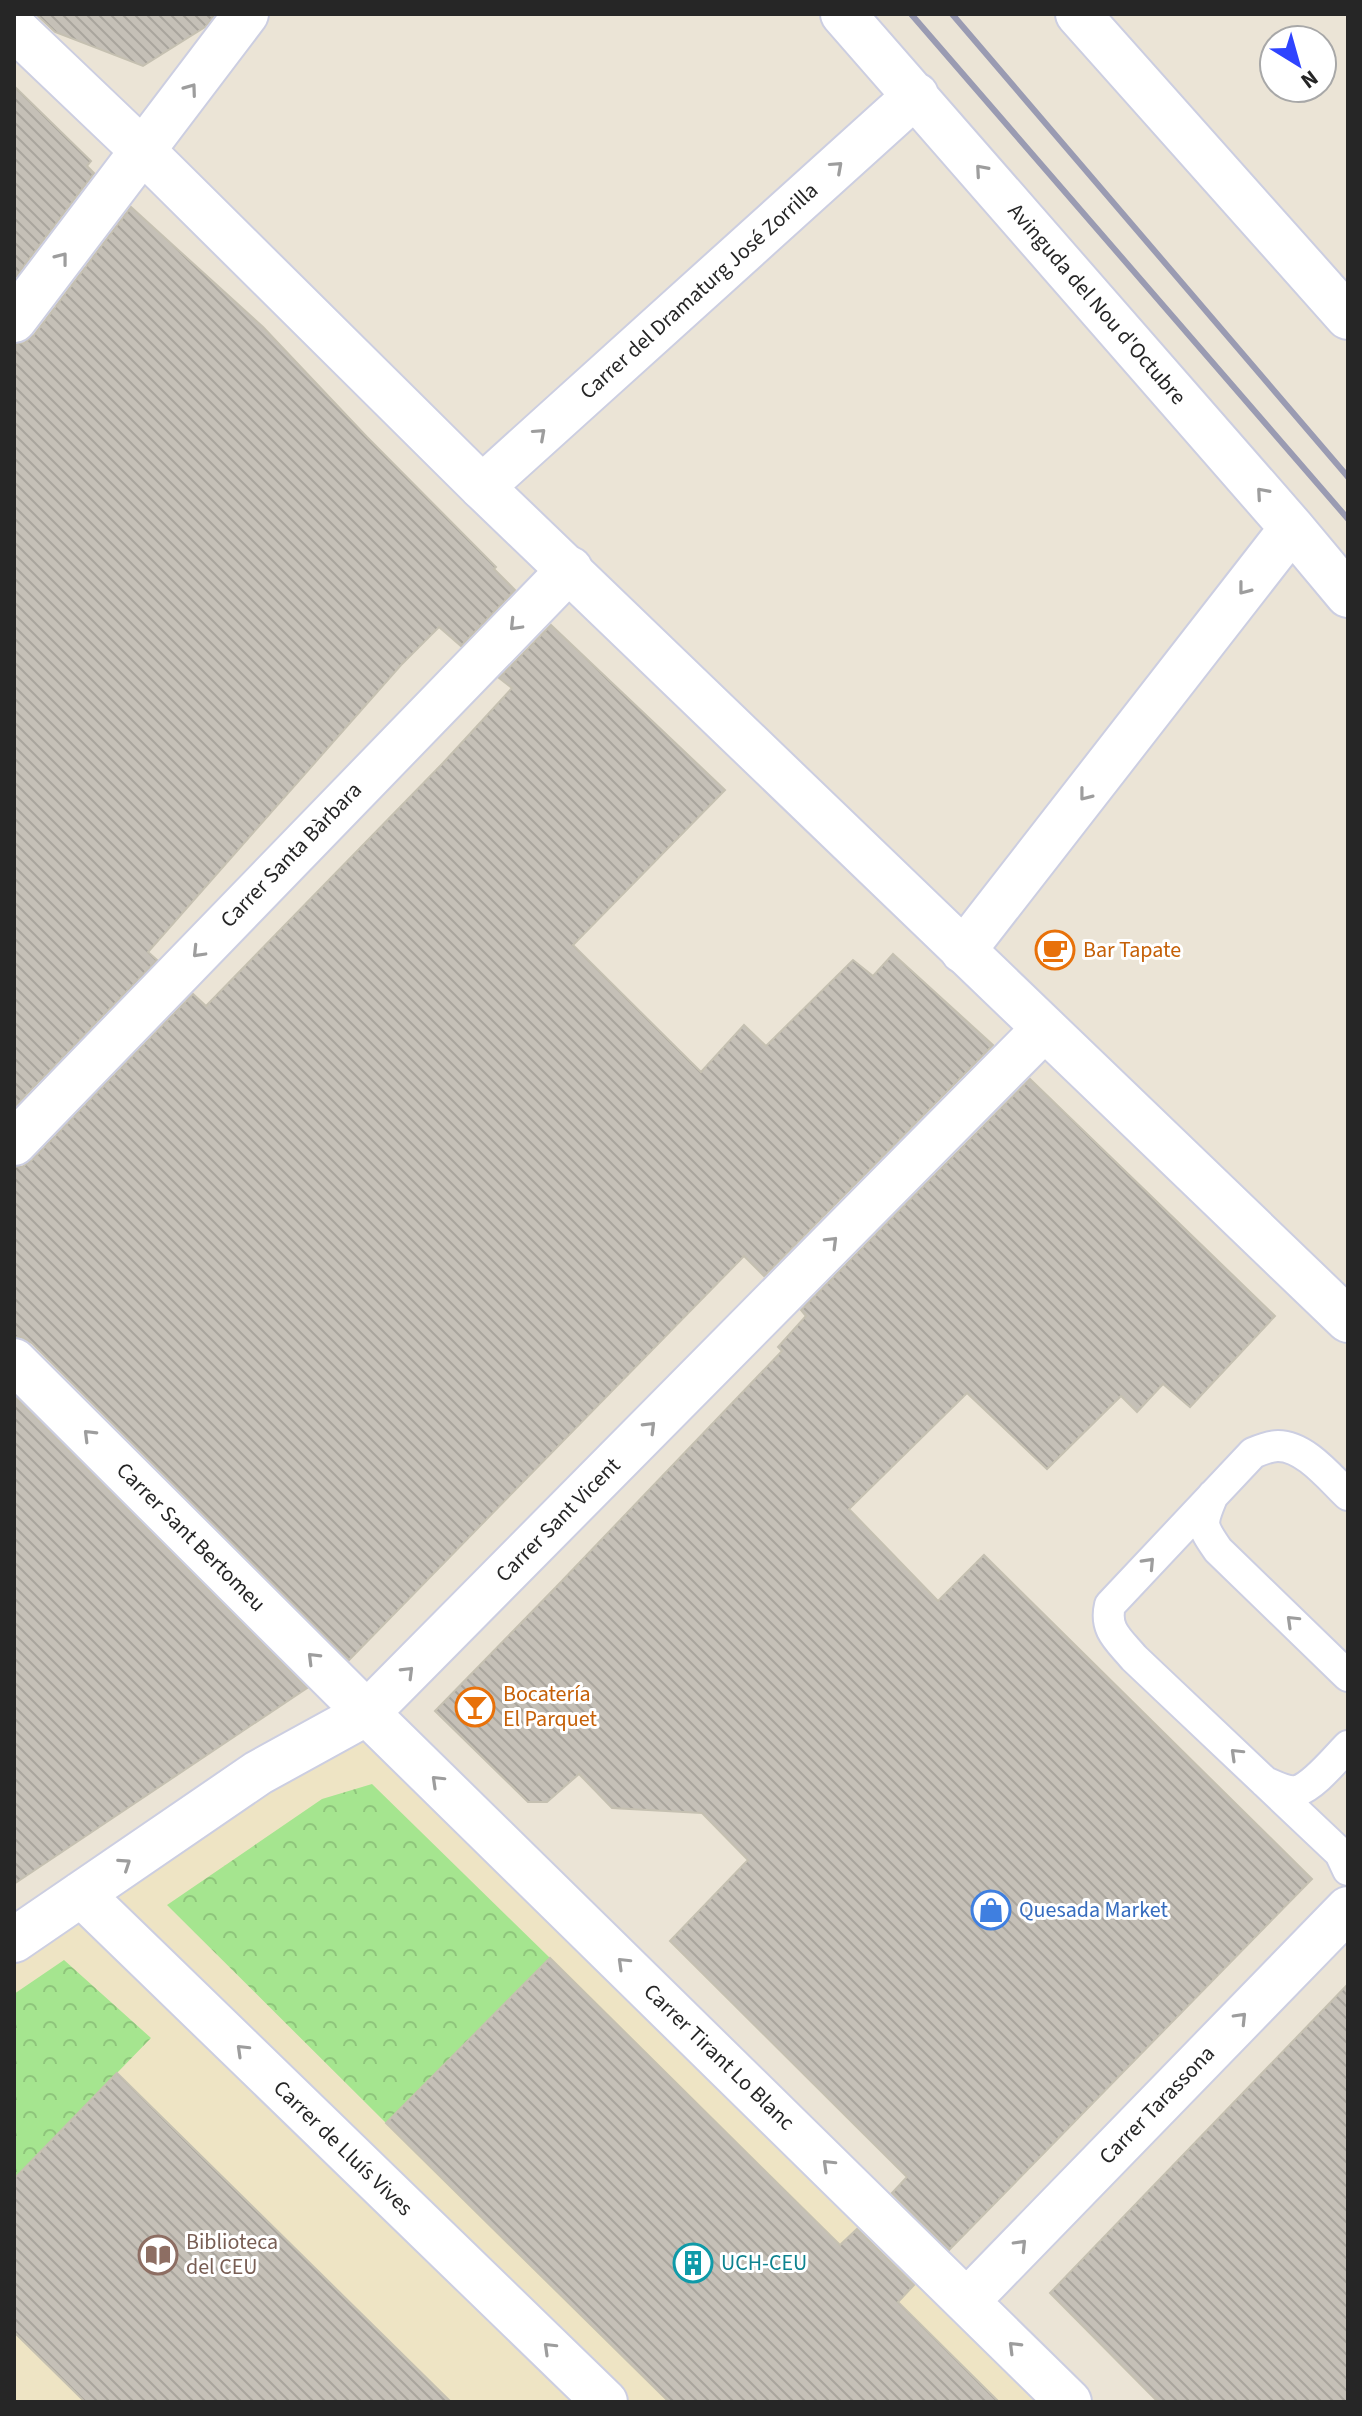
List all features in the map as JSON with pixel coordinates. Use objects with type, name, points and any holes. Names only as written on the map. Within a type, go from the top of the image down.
[{"type":"street","points":[[14,320],[246,14]]},
{"type":"street","name":"Avinguda del Nou d'Octubre","points":[[843,14],[1348,595]]},
{"type":"street","points":[[1078,14],[1348,317]]},
{"type":"street","points":[[14,28],[144,152],[482,487],[1348,1320]]},
{"type":"street","name":"Carrer del Dramaturg José Zorrilla","points":[[482,487],[916,95]]},
{"type":"street","points":[[963,951],[1292,528]]},
{"type":"street","name":"Carrer Santa Bàrbara","points":[[14,1143],[570,569]]},
{"type":"street","name":"Carrer Sant Vicent","points":[[14,1940],[258,1773],[367,1713],[1044,1029]]},
{"type":"street","name":"Carrer Sant Bertomeu","points":[[14,1361],[367,1713]]},
{"type":"street","name":"Carrer Tirant Lo Blanc","points":[[367,1713],[1069,2402]]},
{"type":"street","name":"Carrer de Lluís Vives","points":[[81,1894],[605,2402]]},
{"type":"street","name":"Carrer Tarassona","points":[[967,2301],[1346,1905]]},
{"type":"lane","points":[[1348,1495],[1306,1457],[1290,1448],[1277,1446],[1253,1453],[1110,1605],[1108,1625],[1134,1658],[1340,1853],[1348,1870]]},
{"type":"lane","points":[[1213,1495],[1203,1520],[1206,1533],[1218,1550],[1348,1676]]},
{"type":"lane","points":[[1265,1782],[1282,1790],[1296,1791],[1309,1784],[1348,1746]]},
{"type":"shaded area","points":[[367,1713],[1069,2402],[14,2402],[14,1940]]},
{"type":"green space","points":[[372,1784],[550,1958],[386,2123],[167,1905],[322,1799]]},
{"type":"green space","points":[[64,1960],[151,2038],[14,2179],[14,1994]]},
{"type":"building","points":[[36,14],[215,14],[205,27],[143,66],[55,32]]},
{"type":"building","points":[[14,86],[91,161],[87,166],[94,173],[14,279]]},
{"type":"building","points":[[131,207],[263,327],[515,590],[461,646],[439,627],[401,665],[148,952],[157,960],[14,1107],[14,344],[24,343],[34,335]]},
{"type":"building","points":[[551,625],[725,790],[573,945],[701,1072],[744,1025],[766,1046],[853,960],[873,976],[893,954],[993,1045],[764,1276],[744,1256],[349,1660],[32,1343],[14,1337],[14,1167],[22,1167],[32,1160],[193,994],[206,1006],[512,688],[499,678]]},
{"type":"building","points":[[1030,1079],[1275,1316],[1190,1407],[1163,1384],[1137,1412],[1121,1396],[1047,1469],[967,1393],[849,1509],[938,1601],[984,1555],[1312,1879],[949,2250],[892,2193],[907,2177],[670,1941],[748,1860],[702,1813],[612,1808],[579,1774],[547,1802],[528,1802],[435,1711],[782,1351],[778,1347],[806,1316],[801,1310]]},
{"type":"building","points":[[14,1396],[307,1688],[14,1884]]},
{"type":"building","name":"UCH-CEU","points":[[550,1958],[840,2245],[857,2229],[914,2285],[898,2302],[999,2402],[669,2402],[386,2123]]},
{"type":"building","points":[[1348,1984],[1348,2402],[1158,2402],[1050,2293]]},
{"type":"building","name":"Biblioteca del CEU","points":[[117,2073],[451,2402],[85,2402],[14,2332],[14,2179]]},
{"type":"railway","points":[[911,14],[1348,519]]},
{"type":"railway","points":[[952,14],[1348,477]]},
{"type":"place","name":"Bar Tapate","points":[[1055,950]]},
{"type":"place","name":"Bocatería El Parquet","points":[[475,1707]]},
{"type":"place","name":"Quesada Market","points":[[991,1910]]},
{"type":"place","name":"Biblioteca del CEU","points":[[158,2255]]},
{"type":"place","name":"UCH-CEU","points":[[693,2263]]}]
